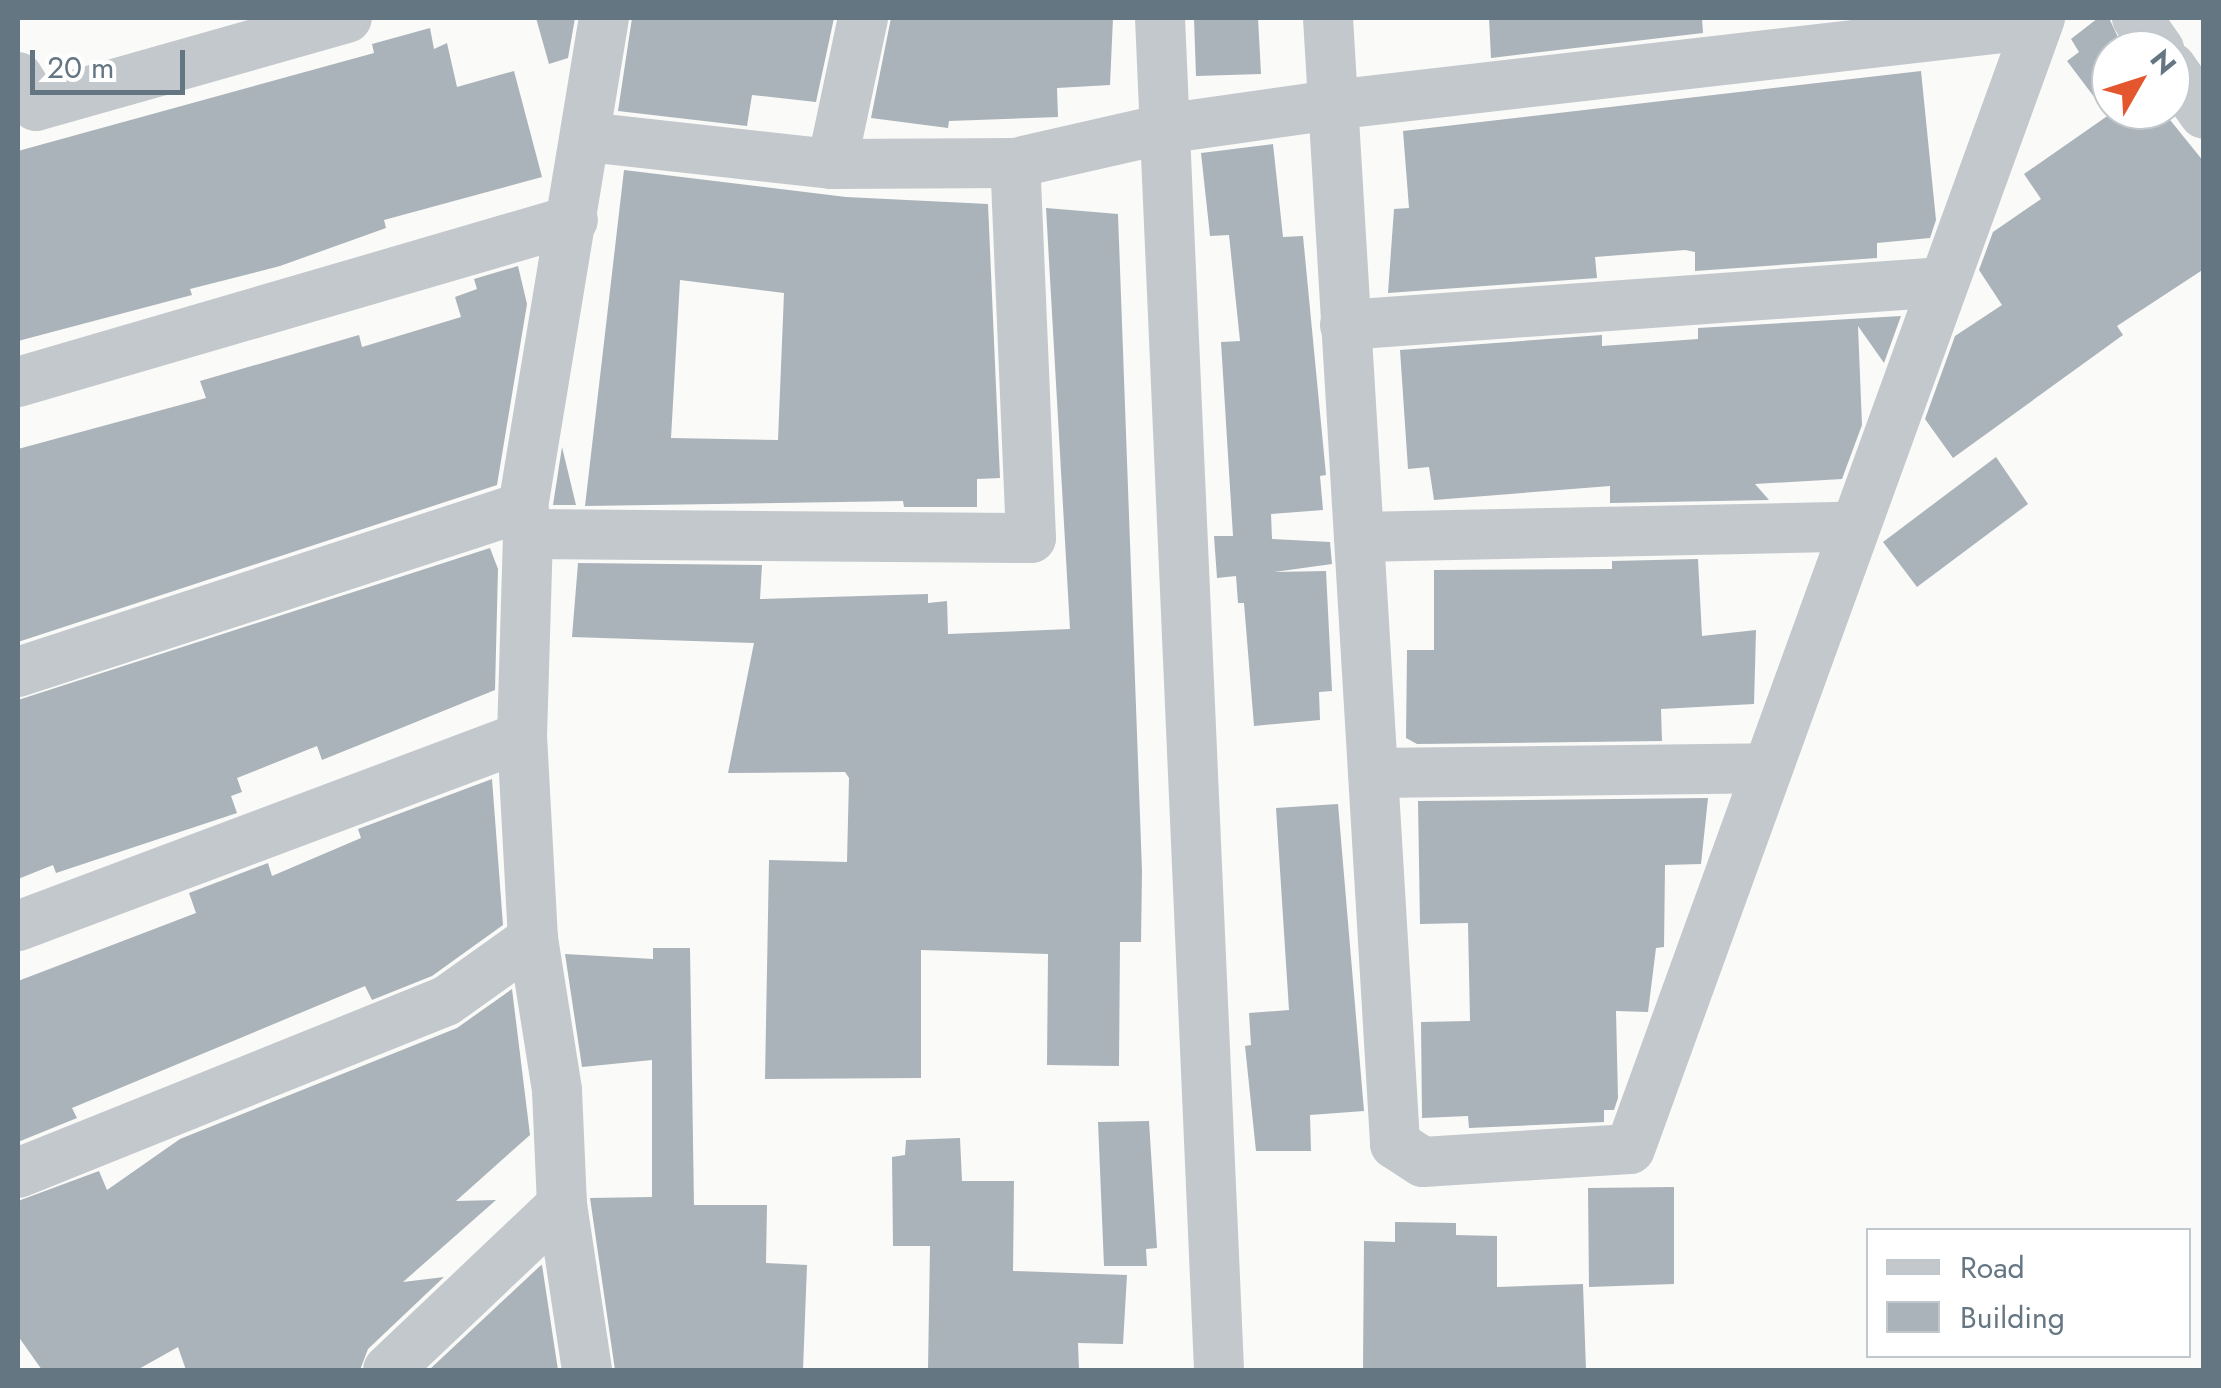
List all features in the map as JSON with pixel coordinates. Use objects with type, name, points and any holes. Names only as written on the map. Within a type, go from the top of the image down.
[{"type":"street","points":[[18,77],[36,106],[348,18]]},
{"type":"street","points":[[587,1370],[562,1205],[558,1090],[533,939],[522,737],[525,521],[604,18]]},
{"type":"street","points":[[832,164],[862,18]]},
{"type":"street","points":[[1160,18],[1219,1370]]},
{"type":"street","points":[[588,137],[832,164],[1015,163],[1163,130],[1332,105],[2038,21],[1630,1149],[1423,1162],[1395,1144],[1345,326],[1332,105],[1328,18]]},
{"type":"street","points":[[18,672],[525,521],[1032,538],[1015,163]]},
{"type":"street","points":[[18,382],[573,220]]},
{"type":"street","points":[[1345,326],[1943,282]]},
{"type":"street","points":[[1358,538],[1855,527]]},
{"type":"street","points":[[18,926],[522,737]]},
{"type":"street","points":[[1373,773],[1767,768]]},
{"type":"street","points":[[18,1174],[446,1001],[533,939]]},
{"type":"street","points":[[388,1370],[562,1205]]},
{"type":"building","points":[[536,18],[575,18],[568,58],[549,64]]},
{"type":"building","points":[[632,18],[834,18],[816,102],[752,95],[747,126],[618,111]]},
{"type":"building","points":[[891,18],[1113,18],[1110,85],[1057,88],[1058,117],[949,121],[948,128],[871,118]]},
{"type":"building","points":[[1194,18],[1258,18],[1261,74],[1196,76]]},
{"type":"building","points":[[1489,18],[1702,18],[1703,33],[1491,58]]},
{"type":"building","points":[[2098,18],[2109,18],[2115,30],[2091,30],[2091,93],[2067,61],[2079,52],[2071,39]]},
{"type":"building","points":[[430,28],[434,49],[447,43],[457,87],[514,71],[542,177],[384,220],[386,228],[280,266],[190,289],[192,295],[18,341],[18,151],[374,53],[372,44]]},
{"type":"building","points":[[1921,71],[1936,220],[1930,238],[1877,243],[1877,258],[1695,271],[1695,252],[1685,250],[1595,257],[1597,278],[1388,293],[1394,209],[1409,208],[1403,131]]},
{"type":"building","points":[[2091,127],[2178,130],[2204,162],[2204,269],[2117,326],[2123,335],[1953,458],[1925,419],[1955,336],[2002,305],[1979,270],[1993,232],[2041,199],[2024,174]]},
{"type":"building","points":[[1273,144],[1283,237],[1303,236],[1326,475],[1320,476],[1323,510],[1271,514],[1272,539],[1330,542],[1332,564],[1274,572],[1326,571],[1332,691],[1319,692],[1320,720],[1254,726],[1244,603],[1238,603],[1236,576],[1217,578],[1214,536],[1233,536],[1221,342],[1240,341],[1229,235],[1210,236],[1201,153]]},
{"type":"building","points":[[624,170],[846,197],[988,204],[1000,478],[977,479],[977,507],[904,507],[903,501],[585,506]],"holes":[[[680,280],[784,293],[778,440],[671,438]]]},
{"type":"building","points":[[1046,208],[1118,214],[1142,871],[1141,942],[1120,942],[1119,1066],[1047,1065],[1048,954],[921,950],[921,1078],[765,1079],[769,860],[847,862],[849,778],[845,772],[728,773],[754,643],[572,637],[578,563],[762,565],[760,599],[928,594],[928,603],[947,601],[948,634],[1070,629]]},
{"type":"building","points":[[518,266],[527,304],[497,485],[18,642],[18,449],[206,398],[200,381],[359,335],[362,347],[461,317],[455,297],[477,289],[474,279]]},
{"type":"building","points":[[1901,316],[1884,363],[1858,326],[1862,425],[1842,479],[1755,484],[1769,500],[1610,503],[1610,486],[1434,500],[1429,467],[1408,469],[1400,350],[1602,335],[1602,346],[1698,339],[1698,328]]},
{"type":"building","points":[[562,447],[576,505],[553,505]]},
{"type":"building","points":[[1996,457],[2028,504],[1917,587],[1883,542]]},
{"type":"building","points":[[490,548],[498,569],[495,690],[322,760],[317,746],[237,778],[242,792],[231,796],[237,813],[56,873],[53,865],[18,879],[18,700]]},
{"type":"building","points":[[1698,559],[1702,636],[1756,630],[1754,704],[1661,709],[1662,741],[1417,744],[1406,738],[1407,650],[1434,650],[1434,570],[1612,569],[1612,561]]},
{"type":"building","points":[[492,779],[503,925],[432,976],[372,1000],[365,986],[72,1108],[77,1118],[18,1142],[18,981],[196,913],[189,893],[268,863],[272,876],[361,838],[358,829]]},
{"type":"building","points":[[1708,798],[1701,864],[1665,865],[1664,947],[1656,948],[1648,1012],[1616,1011],[1618,1098],[1614,1110],[1604,1110],[1604,1122],[1469,1128],[1468,1116],[1422,1118],[1421,1022],[1470,1021],[1468,923],[1420,924],[1418,801]]},
{"type":"building","points":[[1338,804],[1364,1111],[1310,1115],[1311,1151],[1256,1151],[1245,1046],[1251,1045],[1249,1013],[1289,1010],[1276,808]]},
{"type":"building","points":[[653,948],[690,948],[694,1205],[767,1205],[766,1263],[807,1265],[803,1370],[615,1370],[590,1198],[652,1197],[652,1060],[582,1067],[565,954],[653,959]]},
{"type":"building","points":[[512,989],[530,1135],[456,1201],[496,1200],[403,1282],[444,1277],[368,1349],[360,1370],[186,1370],[178,1347],[137,1370],[42,1370],[18,1336],[18,1201],[99,1171],[107,1190],[180,1139],[457,1028]]},
{"type":"building","points":[[1149,1121],[1157,1248],[1146,1249],[1147,1266],[1104,1266],[1098,1122]]},
{"type":"building","points":[[960,1138],[962,1181],[1014,1181],[1013,1271],[1127,1275],[1123,1344],[1078,1343],[1079,1370],[928,1370],[930,1246],[893,1246],[892,1157],[905,1155],[906,1140]]},
{"type":"building","points":[[1674,1187],[1674,1284],[1589,1287],[1588,1188]]},
{"type":"building","points":[[1395,1222],[1456,1223],[1456,1235],[1497,1236],[1497,1287],[1583,1284],[1586,1370],[1363,1370],[1364,1241],[1395,1242]]},
{"type":"building","points":[[540,1266],[558,1370],[429,1370]]}]
